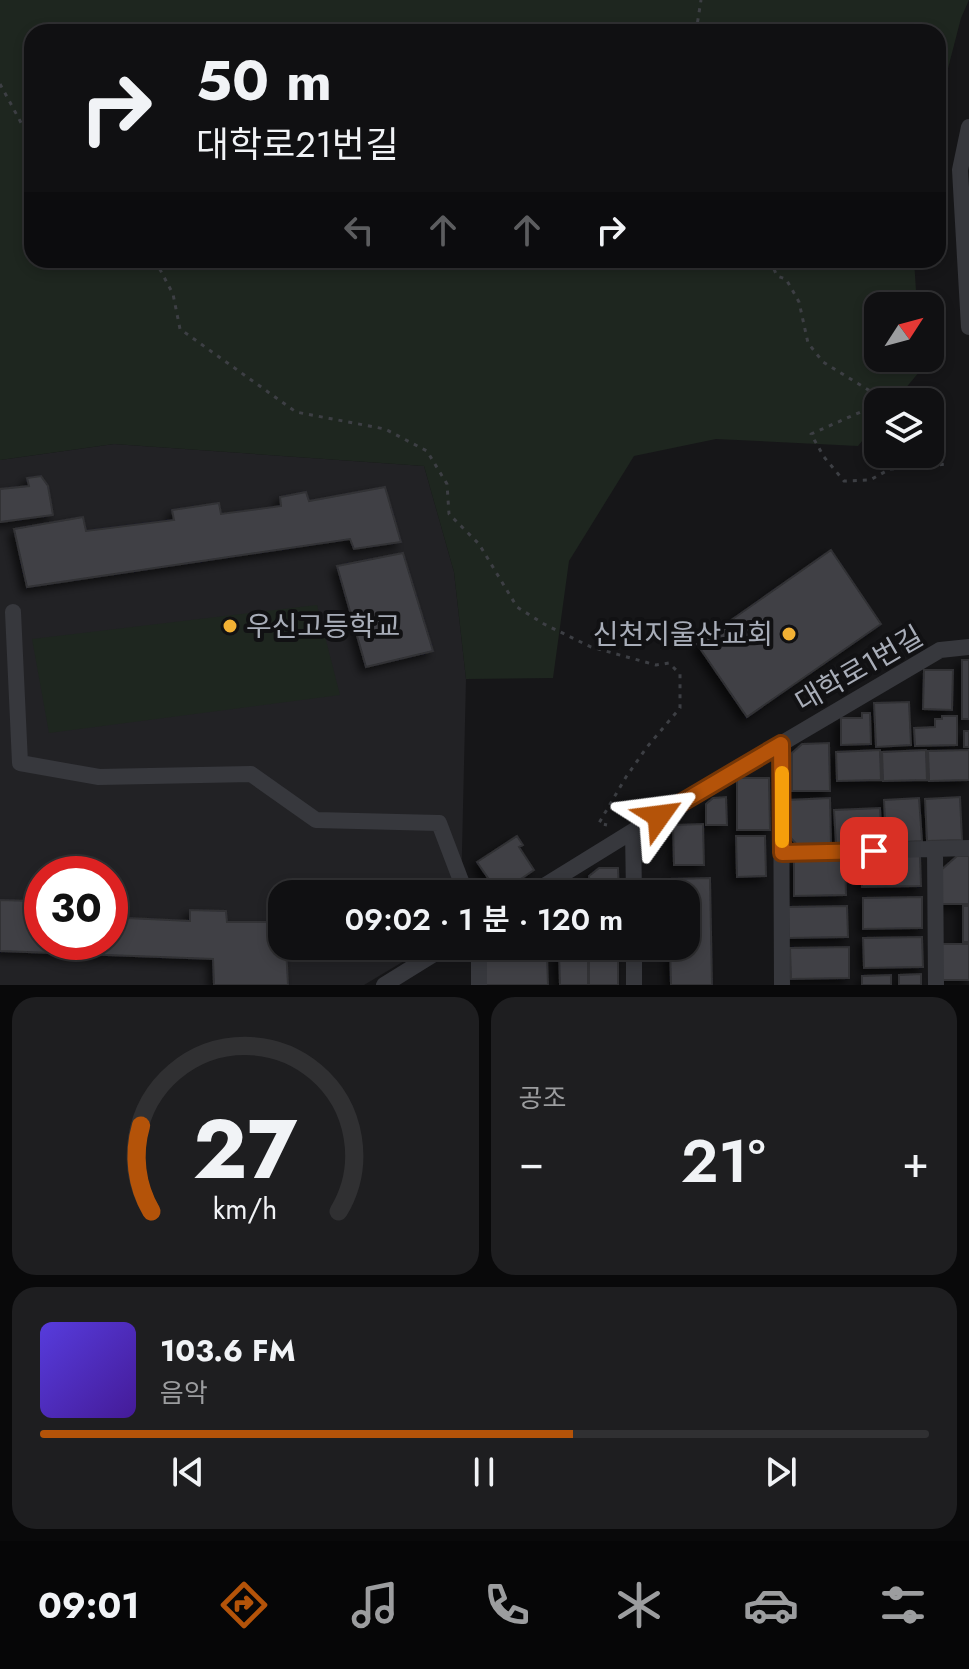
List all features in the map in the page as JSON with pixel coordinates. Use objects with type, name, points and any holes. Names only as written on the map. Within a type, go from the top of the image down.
[{"type":"street","points":[[969,127],[960,170],[969,327]]},
{"type":"street","points":[[13,612],[20,763],[99,777],[251,774],[316,820],[439,823],[461,880]]},
{"type":"street","name":"대학로1번길","points":[[554,880],[940,650],[969,647]]},
{"type":"street","points":[[781,744],[782,985]]},
{"type":"street","points":[[633,831],[634,880]]},
{"type":"street","points":[[782,853],[969,848]]},
{"type":"street","points":[[935,849],[936,985]]},
{"type":"street","points":[[384,985],[424,960]]},
{"type":"street","points":[[479,960],[479,985]]},
{"type":"street","points":[[634,960],[634,985]]},
{"type":"path","points":[[697,24],[701,0]]},
{"type":"path","points":[[0,84],[24,128]]},
{"type":"path","points":[[159,268],[173,294],[180,329],[296,412],[385,429],[427,451],[447,484],[449,514],[479,544],[517,607],[591,647],[656,665],[669,663],[680,674],[680,708],[647,747],[599,823],[633,831]]},
{"type":"path","points":[[774,268],[777,276],[786,279],[799,302],[808,343],[823,362],[870,391],[865,410],[811,434],[824,457],[844,481],[870,480],[890,469],[948,464]]},
{"type":"shaded area","points":[[0,0],[969,0],[961,18],[946,76],[946,24],[24,24],[24,268],[915,268],[916,292],[864,292],[864,372],[919,372],[906,388],[864,388],[864,439],[858,446],[716,439],[634,456],[569,561],[553,678],[466,679],[454,572],[424,466],[114,444],[0,460]]},
{"type":"shaded area","name":"우신고등학교","points":[[114,444],[424,466],[454,572],[466,679],[461,880],[268,880],[268,960],[406,960],[364,985],[0,985],[0,460]]},
{"type":"shaded area","points":[[317,605],[340,695],[49,733],[32,639]]},
{"type":"building","points":[[41,476],[48,486],[53,515],[0,522],[0,489],[29,486],[27,478]]},
{"type":"building","points":[[385,487],[401,542],[354,549],[350,539],[27,587],[14,529],[83,517],[86,531],[174,520],[172,510],[219,503],[221,514],[281,506],[280,497],[306,492],[309,501]]},
{"type":"building","name":"신천지울산교회","points":[[831,550],[881,624],[747,717],[697,644]]},
{"type":"building","points":[[403,553],[433,651],[366,667],[337,566]]},
{"type":"building","points":[[962,660],[969,660],[969,719],[962,719]]},
{"type":"building","points":[[924,670],[953,670],[952,710],[923,709]]},
{"type":"building","points":[[909,702],[911,745],[876,747],[874,703]]},
{"type":"building","points":[[862,713],[870,713],[871,744],[841,745],[841,718],[862,718]]},
{"type":"building","points":[[942,716],[957,716],[957,745],[915,746],[914,728],[935,727],[935,719],[942,719]]},
{"type":"building","points":[[964,731],[969,731],[969,747],[964,747]]},
{"type":"building","points":[[829,743],[830,791],[792,791],[792,753],[802,744]]},
{"type":"building","points":[[880,750],[881,780],[837,781],[836,752]]},
{"type":"building","points":[[926,750],[927,780],[883,781],[882,752]]},
{"type":"building","points":[[969,750],[969,780],[929,781],[928,751]]},
{"type":"building","points":[[737,778],[769,778],[770,830],[737,830]]},
{"type":"building","points":[[726,797],[727,825],[706,825],[706,804],[713,798]]},
{"type":"building","points":[[960,797],[962,840],[927,841],[925,799]]},
{"type":"building","points":[[830,798],[831,845],[799,847],[789,836],[787,800]]},
{"type":"building","points":[[919,798],[922,841],[886,843],[884,800]]},
{"type":"building","points":[[880,808],[882,843],[836,844],[834,810]]},
{"type":"building","points":[[703,824],[704,865],[674,865],[673,825]]},
{"type":"building","points":[[517,836],[523,845],[519,847],[534,870],[519,880],[489,880],[477,862]]},
{"type":"building","points":[[736,836],[765,836],[766,876],[737,877]]},
{"type":"building","points":[[920,855],[921,886],[862,887],[861,856]]},
{"type":"building","points":[[957,856],[969,856],[969,904],[941,904],[940,871]]},
{"type":"building","points":[[845,860],[846,895],[794,896],[794,861]]},
{"type":"building","points":[[599,868],[618,868],[618,880],[589,880],[589,876]]},
{"type":"building","points":[[710,878],[712,985],[671,985],[670,960],[700,960],[700,880],[669,879]]},
{"type":"building","points":[[922,897],[922,928],[863,929],[863,898]]},
{"type":"building","points":[[0,900],[24,901],[24,952],[0,951]]},
{"type":"building","points":[[847,906],[848,937],[789,938],[788,907]]},
{"type":"building","points":[[963,906],[969,906],[969,942],[963,942]]},
{"type":"building","points":[[190,910],[226,911],[227,922],[268,922],[268,960],[287,960],[288,985],[214,985],[213,959],[128,956],[128,918],[190,921]]},
{"type":"building","points":[[922,937],[923,967],[864,968],[863,938]]},
{"type":"building","points":[[939,944],[969,944],[969,980],[940,980]]},
{"type":"building","points":[[849,947],[849,978],[791,979],[790,948]]},
{"type":"building","points":[[485,960],[547,960],[548,985],[486,985]]},
{"type":"building","points":[[559,960],[588,960],[588,985],[560,985]]},
{"type":"building","points":[[589,960],[618,960],[618,985],[589,985]]},
{"type":"building","points":[[921,974],[921,985],[899,985],[899,975]]},
{"type":"building","points":[[891,975],[891,985],[862,985],[862,976]]},
{"type":"slow traffic","points":[[782,773],[782,841]]},
{"type":"place","name":"우신고등학교","points":[[230,626]]},
{"type":"place","name":"신천지울산교회","points":[[789,634]]},
{"type":"route","points":[[659,816],[781,744],[782,853],[874,851]]}]
